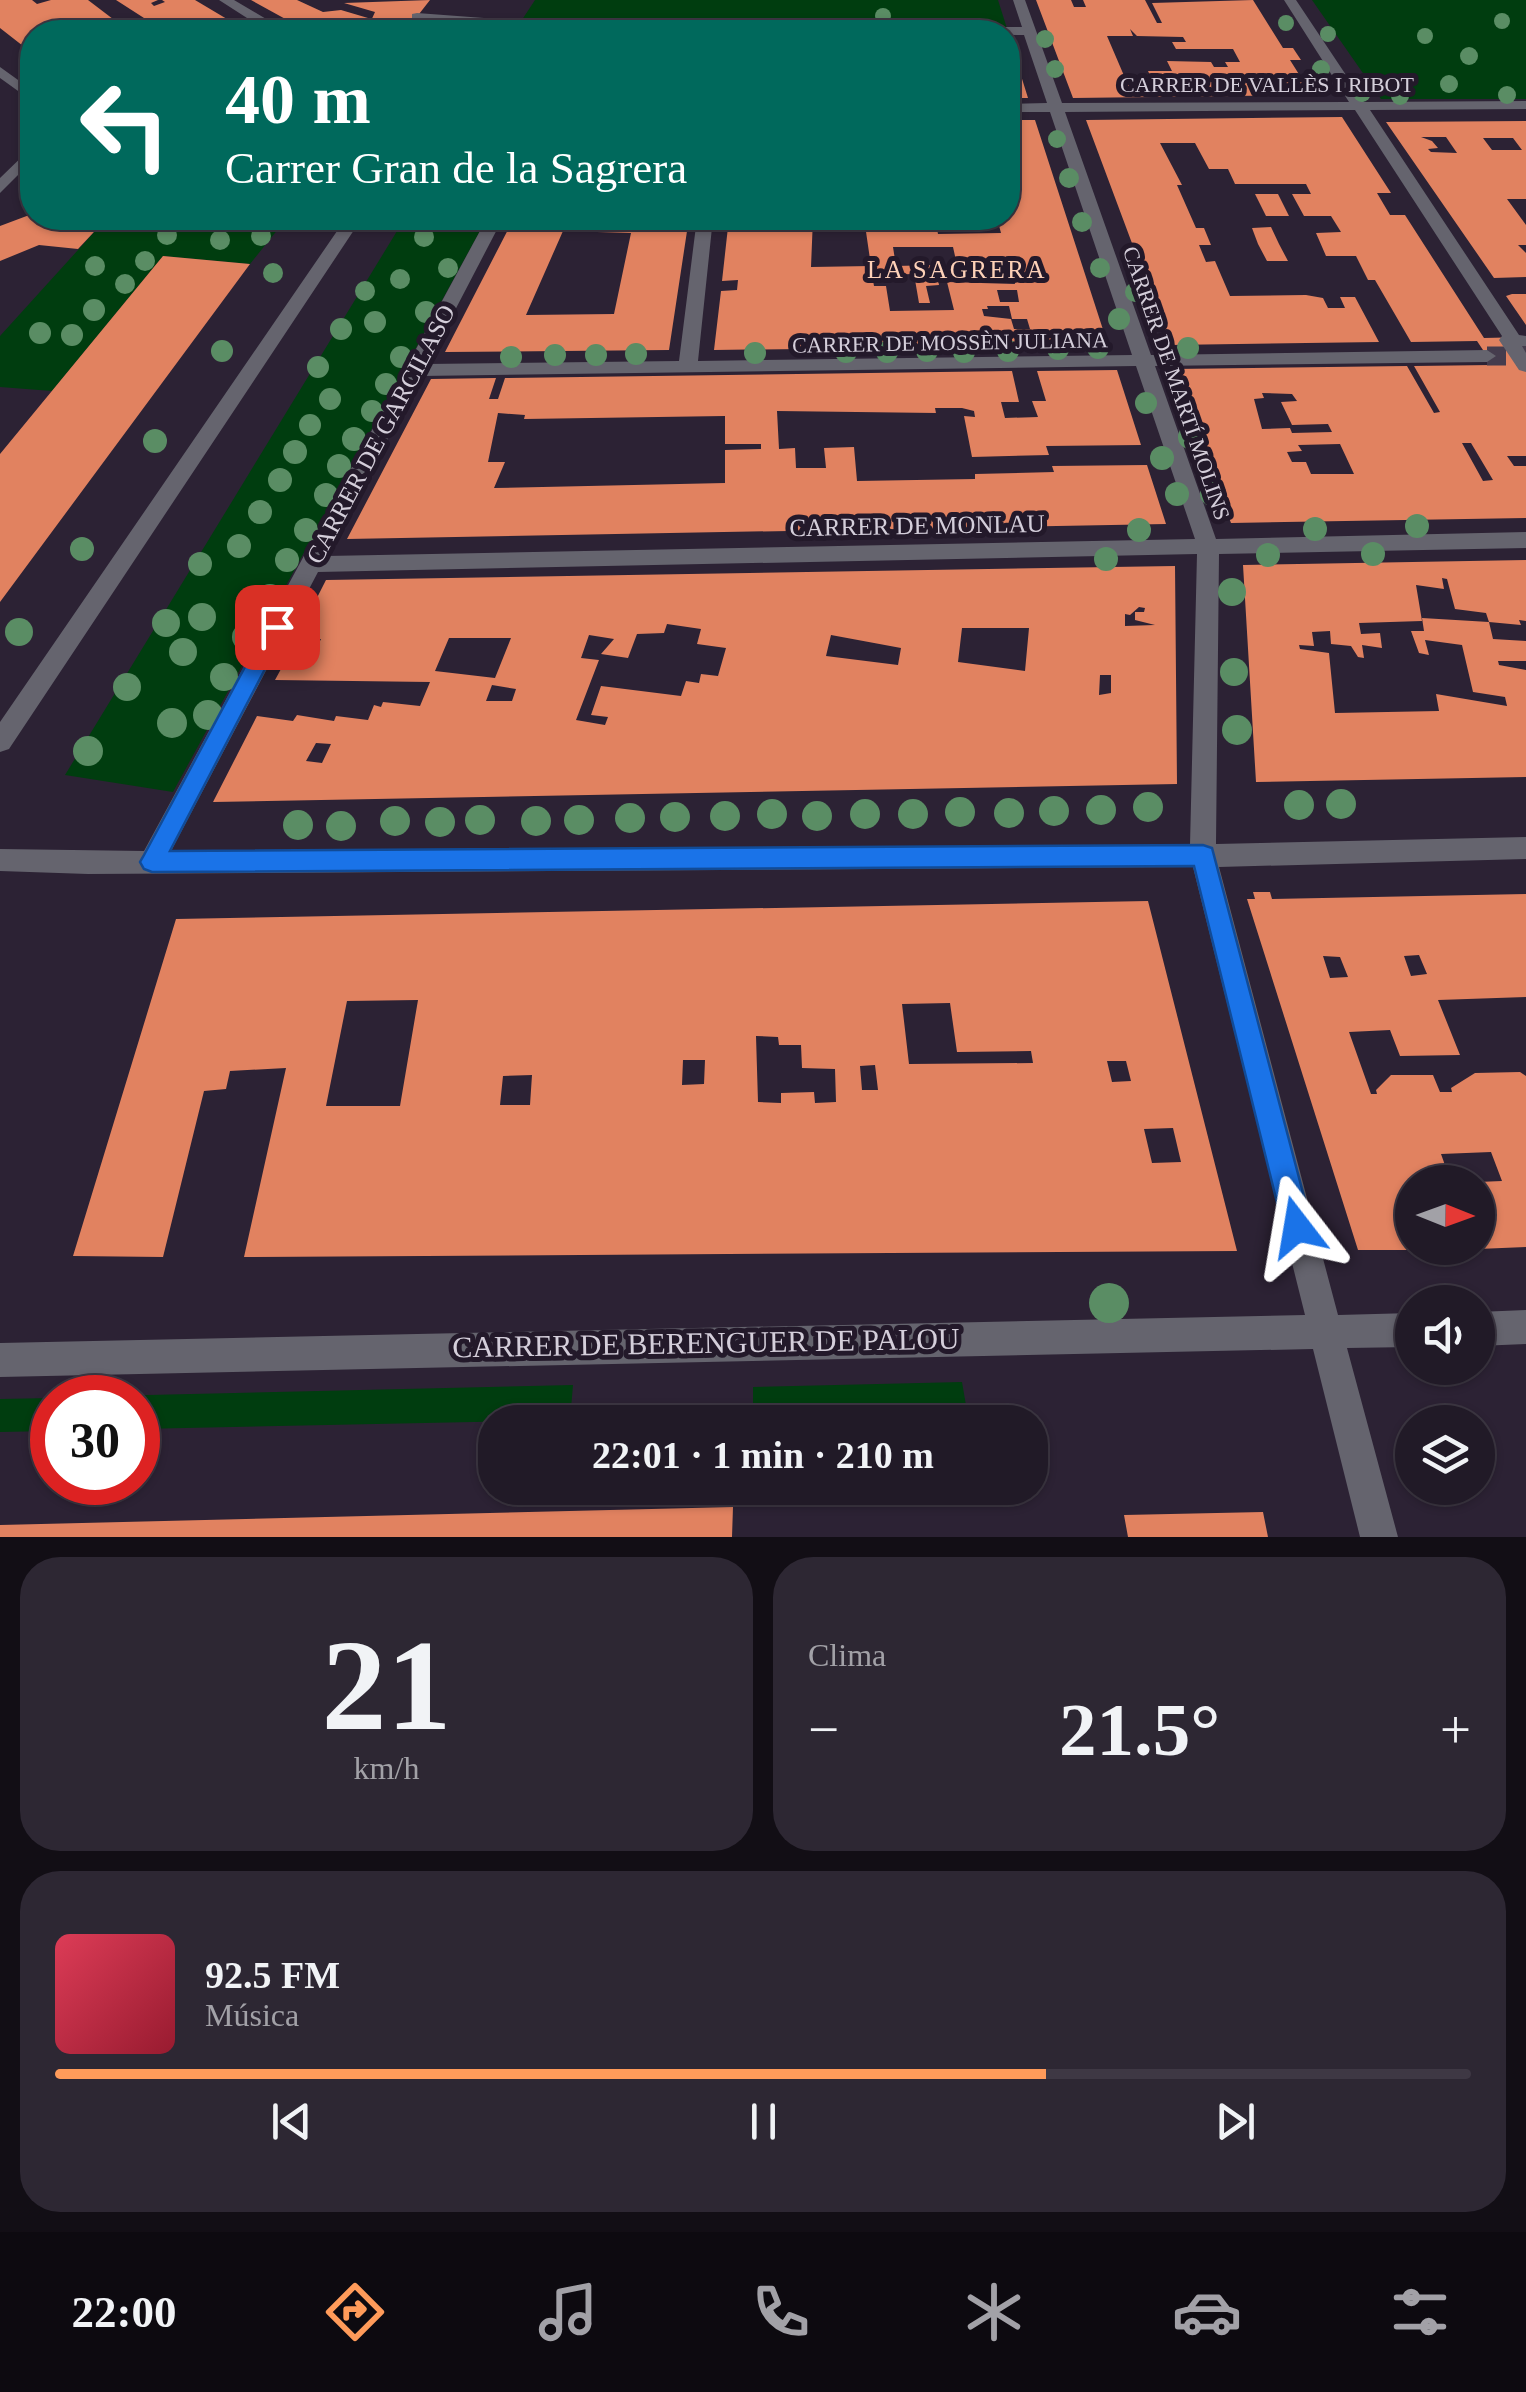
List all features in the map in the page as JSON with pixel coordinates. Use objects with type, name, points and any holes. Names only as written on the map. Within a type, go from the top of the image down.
[{"type":"street","points":[[226,0],[258,19]]},
{"type":"street","name":"CARRER DE MARTÍ MOLINS","points":[[1019,0],[1208,547],[1203,856],[1379,1537]]},
{"type":"street","points":[[1290,0],[1519,339],[1508,340],[1526,366]]},
{"type":"street","points":[[416,17],[457,20]]},
{"type":"street","points":[[1020,31],[1029,31]]},
{"type":"street","points":[[0,72],[20,88]]},
{"type":"street","name":"CARRER DE VALLÈS I RIBOT","points":[[1020,108],[1526,105]]},
{"type":"street","points":[[0,188],[20,166]]},
{"type":"street","points":[[0,742],[346,230]]},
{"type":"street","name":"CARRER DE GARCILASO","points":[[152,862],[489,230]]},
{"type":"street","points":[[688,367],[704,230]]},
{"type":"street","name":"CARRER DE MOSSÈN JULIANA","points":[[414,370],[1487,356]]},
{"type":"street","name":"CARRER DE MONLAU","points":[[310,564],[1526,540]]},
{"type":"street","points":[[0,860],[1203,856],[1526,848]]},
{"type":"street","points":[[1495,1328],[1526,1328]]},
{"type":"street","name":"CARRER DE BERENGUER DE PALOU","points":[[0,1360],[1395,1330]]},
{"type":"green space","points":[[535,0],[998,0],[1004,20],[522,20]]},
{"type":"green space","points":[[1312,0],[1526,0],[1526,99],[1381,99]]},
{"type":"green space","points":[[96,230],[277,230],[250,264],[163,256],[52,391],[0,387],[0,336]]},
{"type":"green space","points":[[398,230],[480,230],[173,792],[65,775]]},
{"type":"green space","points":[[962,1382],[966,1405],[753,1405],[753,1387]]},
{"type":"green space","points":[[573,1385],[571,1405],[478,1405],[478,1422],[160,1429],[160,1395]]},
{"type":"green space","points":[[30,1398],[30,1431],[0,1432],[0,1399]]},
{"type":"building","points":[[0,0],[32,0],[37,4],[88,0],[114,20],[20,20],[20,44],[0,28]]},
{"type":"building","points":[[116,0],[158,0],[151,3],[154,6],[165,2],[162,0],[195,0],[229,20],[147,20]]},
{"type":"building","points":[[251,0],[297,0],[323,12],[341,10],[369,20],[287,20]]},
{"type":"building","points":[[430,0],[414,20],[371,20],[375,12],[344,3]]},
{"type":"building","points":[[1036,0],[1071,0],[1074,7],[1086,7],[1083,0],[1145,0],[1157,23],[1162,23],[1152,3],[1253,0],[1283,48],[1293,48],[1301,60],[1290,60],[1312,95],[1073,98]],"holes":[[[1130,29],[1137,36],[1183,37],[1186,42],[1172,42],[1176,49],[1233,49],[1240,62],[1214,67],[1211,62],[1167,61],[1172,71],[1148,71],[1154,84],[1128,85],[1107,36],[1133,36]]]},
{"type":"building","points":[[1020,72],[1028,98],[1020,98]]},
{"type":"building","points":[[1342,117],[1391,193],[1377,193],[1390,215],[1405,215],[1484,338],[1526,337],[1526,456],[1507,456],[1514,466],[1526,466],[1526,518],[1231,523],[1195,428],[1185,422],[1191,417],[1174,369],[1407,366],[1434,413],[1440,412],[1414,366],[1493,365],[1477,341],[1411,342],[1375,280],[1368,280],[1356,256],[1326,256],[1316,233],[1341,232],[1331,216],[1304,216],[1292,194],[1311,194],[1306,184],[1235,184],[1228,169],[1209,169],[1195,143],[1160,143],[1182,185],[1177,185],[1196,228],[1204,228],[1211,245],[1199,245],[1206,262],[1215,261],[1230,296],[1306,295],[1323,298],[1328,308],[1345,308],[1340,297],[1355,297],[1379,342],[1170,345],[1086,120]],"holes":[[[1262,393],[1292,394],[1297,401],[1281,402],[1292,425],[1328,424],[1332,432],[1262,429],[1254,399],[1264,398]],[[1462,443],[1471,443],[1493,480],[1483,481]],[[1340,444],[1354,474],[1311,474],[1306,462],[1292,462],[1287,452],[1302,451],[1298,445]]]},
{"type":"building","points":[[1020,120],[1035,120],[1108,345],[714,350],[721,291],[737,290],[738,280],[722,281],[728,230],[813,230],[811,267],[871,266],[866,230],[1001,233],[1000,230],[1020,230]],"holes":[[[893,247],[953,247],[957,265],[1012,270],[1015,284],[947,282],[954,310],[890,311],[886,286],[874,286],[872,275],[914,274],[919,303],[930,303],[926,286],[939,285],[935,265],[896,266]],[[997,290],[1017,290],[1019,302],[1000,302]],[[987,306],[1009,306],[1012,319],[1027,319],[1030,329],[1014,329],[1011,319],[984,316],[982,309],[988,309]]]},
{"type":"building","points":[[1526,121],[1526,199],[1507,199],[1526,225],[1526,245],[1518,245],[1526,253],[1526,277],[1494,278],[1386,122]],"holes":[[[1421,137],[1446,137],[1457,153],[1431,152],[1428,149],[1438,148]],[[1483,138],[1513,138],[1522,150],[1492,150]]]},
{"type":"building","points":[[1255,194],[1278,194],[1289,216],[1266,216]]},
{"type":"building","points":[[20,218],[20,230],[96,230],[78,249],[39,245],[0,261],[0,226]]},
{"type":"building","points":[[1271,227],[1288,261],[1267,261],[1258,244],[1252,228]]},
{"type":"building","points":[[508,230],[687,230],[669,350],[445,352]],"holes":[[[563,231],[631,233],[614,314],[526,315]]]},
{"type":"building","points":[[163,256],[250,264],[0,602],[0,454]]},
{"type":"building","points":[[1526,294],[1526,325],[1506,296]]},
{"type":"building","points":[[1117,370],[1141,445],[1046,446],[1049,455],[972,457],[964,416],[975,417],[974,411],[935,408],[936,413],[777,411],[779,449],[795,448],[796,468],[826,468],[824,448],[854,447],[857,481],[975,479],[975,474],[1054,472],[1052,466],[1147,465],[1166,524],[347,539],[431,379],[496,378],[489,399],[498,399],[505,378],[1012,371],[1019,402],[1001,402],[1005,418],[1038,417],[1032,401],[1046,401],[1037,371]],"holes":[[[498,413],[525,415],[524,419],[725,416],[725,444],[761,444],[761,449],[725,450],[725,483],[494,488],[505,462],[488,462]]]},
{"type":"building","points":[[1526,560],[1526,621],[1519,620],[1521,625],[1489,622],[1493,639],[1526,641],[1526,661],[1498,661],[1499,665],[1526,670],[1526,777],[1256,782],[1243,565]],"holes":[[[1442,578],[1447,579],[1455,609],[1486,613],[1489,622],[1422,618],[1424,631],[1411,631],[1419,653],[1429,655],[1425,640],[1462,645],[1473,692],[1505,697],[1507,706],[1436,694],[1439,711],[1335,713],[1329,653],[1300,649],[1299,645],[1314,646],[1312,632],[1330,631],[1331,644],[1351,646],[1358,657],[1364,658],[1362,645],[1382,648],[1380,633],[1361,634],[1359,623],[1422,621],[1416,585],[1444,589]]]},
{"type":"building","points":[[1175,566],[1177,784],[213,802],[257,716],[293,721],[297,715],[334,721],[336,716],[368,720],[374,705],[381,707],[383,702],[420,706],[430,682],[275,680],[287,658],[312,657],[321,639],[296,639],[326,580]],"holes":[[[1145,608],[1144,612],[1135,612],[1135,620],[1155,625],[1125,626],[1125,614]],[[667,624],[701,629],[697,644],[726,648],[718,676],[701,674],[699,683],[686,681],[681,696],[601,686],[591,715],[608,717],[605,725],[576,720],[599,660],[581,658],[589,635],[614,639],[601,654],[628,658],[637,634],[664,633]],[[962,628],[1029,628],[1025,671],[958,662]],[[831,635],[901,648],[898,665],[826,656]],[[449,638],[511,638],[495,678],[435,671]],[[1100,675],[1111,675],[1111,693],[1099,695]],[[492,685],[516,689],[512,701],[486,701]],[[316,743],[331,744],[322,763],[306,761]]]},
{"type":"building","points":[[1253,892],[1270,892],[1272,899],[1526,894],[1526,997],[1438,1000],[1460,1055],[1400,1056],[1390,1030],[1349,1032],[1371,1094],[1377,1094],[1376,1090],[1391,1075],[1433,1075],[1440,1092],[1452,1092],[1451,1088],[1475,1073],[1520,1072],[1526,1076],[1526,1247],[1495,1248],[1495,1181],[1502,1181],[1491,1152],[1441,1154],[1445,1165],[1395,1165],[1395,1250],[1358,1250],[1247,899],[1255,899]],"holes":[[[1419,955],[1427,974],[1411,976],[1404,956]],[[1323,956],[1340,957],[1348,977],[1330,978]]]},
{"type":"building","points":[[1148,901],[1237,1251],[244,1257],[286,1068],[230,1071],[226,1089],[204,1091],[163,1257],[73,1256],[176,919]],"holes":[[[418,1000],[400,1106],[326,1106],[347,1001]],[[950,1003],[957,1052],[1031,1051],[1033,1063],[909,1064],[902,1004]],[[756,1036],[778,1037],[779,1045],[801,1045],[802,1068],[835,1069],[836,1102],[815,1103],[814,1092],[781,1093],[781,1103],[758,1102]],[[683,1060],[705,1060],[704,1084],[682,1085]],[[1107,1061],[1126,1061],[1131,1081],[1112,1082]],[[875,1065],[878,1090],[862,1090],[860,1066]],[[532,1075],[530,1105],[500,1105],[503,1076]],[[1173,1128],[1181,1162],[1152,1163],[1144,1129]]]},
{"type":"building","points":[[733,1507],[732,1537],[0,1537],[0,1525]]},
{"type":"building","points":[[1263,1512],[1268,1537],[1128,1537],[1124,1515]]},
{"type":"tunnel","points":[[1487,356],[1522,356],[1512,338]]},
{"type":"district","name":"LA SAGRERA","points":[[957,269]]},
{"type":"route","points":[[277,627],[152,862],[1203,856],[1297,1227]]}]
